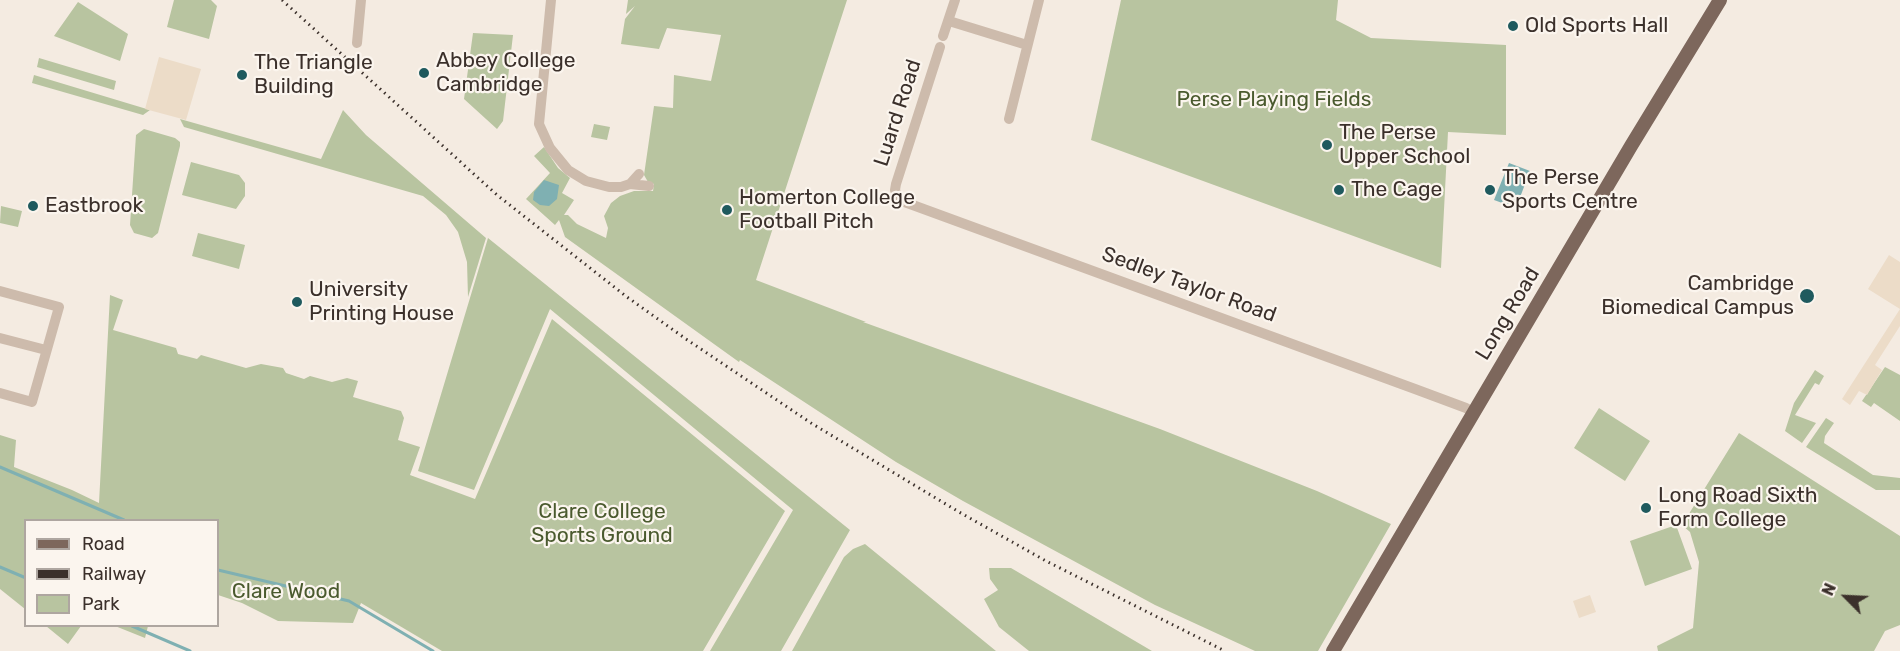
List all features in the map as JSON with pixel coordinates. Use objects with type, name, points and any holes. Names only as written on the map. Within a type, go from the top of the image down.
[{"type":"main road","name":"Long Road","points":[[1333,651],[1631,146],[1720,0]]},
{"type":"street","points":[[357,43],[361,0]]},
{"type":"street","points":[[551,0],[539,124],[550,148],[568,170],[586,181],[603,186],[621,187],[630,184],[649,186]]},
{"type":"street","points":[[944,36],[955,0]]},
{"type":"street","points":[[1009,119],[1039,0]]},
{"type":"street","points":[[949,21],[1027,45]]},
{"type":"street","name":"Luard Road","points":[[896,190],[940,47]]},
{"type":"street","points":[[630,184],[639,174]]},
{"type":"street","name":"Sedley Taylor Road","points":[[896,190],[897,197],[903,202],[1466,408],[1474,413]]},
{"type":"street","points":[[0,291],[58,307],[32,402],[0,393]]},
{"type":"street","points":[[0,338],[46,350]]},
{"type":"green space","points":[[174,0],[211,0],[217,6],[209,39],[167,27]]},
{"type":"green space","points":[[628,0],[847,0],[756,280],[866,322],[863,322],[1160,429],[1317,491],[1391,524],[1318,651],[1255,651],[1155,605],[963,501],[896,462],[740,360],[739,362],[565,237],[559,220],[555,225],[526,199],[550,173],[534,156],[544,147],[558,168],[570,178],[562,193],[574,200],[564,215],[568,215],[577,224],[606,238],[608,228],[604,216],[611,203],[620,196],[634,191],[653,191],[654,184],[648,182],[644,175],[654,106],[673,108],[674,75],[711,81],[721,35],[667,28],[659,49],[621,44],[625,19],[635,6],[626,14]]},
{"type":"green space","name":"Perse Playing Fields","points":[[1121,0],[1338,0],[1336,20],[1371,38],[1506,45],[1506,135],[1448,132],[1441,268],[1091,140]]},
{"type":"green space","points":[[78,2],[128,34],[120,61],[54,36]]},
{"type":"green space","points":[[473,33],[513,35],[503,121],[497,129],[464,99]]},
{"type":"green space","points":[[39,58],[116,81],[114,90],[37,67]]},
{"type":"green space","points":[[34,75],[150,110],[143,115],[32,83]]},
{"type":"green space","points":[[343,110],[366,135],[486,238],[468,297],[467,262],[458,232],[446,215],[423,196],[184,127],[180,119],[321,159]]},
{"type":"green space","points":[[594,124],[610,127],[607,140],[591,137]]},
{"type":"green space","points":[[144,129],[175,138],[180,142],[158,233],[152,238],[134,233],[130,225],[136,135]]},
{"type":"green space","points":[[191,162],[239,175],[245,183],[245,196],[236,209],[182,195]]},
{"type":"green space","points":[[1,206],[22,211],[18,227],[0,223]]},
{"type":"green space","points":[[198,233],[245,245],[239,269],[192,256]]},
{"type":"green space","points":[[488,238],[850,530],[781,651],[710,651],[793,510],[550,309],[474,490],[418,471]]},
{"type":"green space","points":[[110,295],[123,300],[113,330],[176,348],[178,354],[197,359],[201,355],[246,368],[261,364],[283,368],[286,373],[304,379],[310,376],[332,382],[347,378],[358,381],[353,397],[401,411],[404,418],[398,440],[420,447],[410,475],[475,499],[552,319],[785,511],[703,651],[442,651],[361,603],[353,623],[278,621],[242,603],[219,595],[219,519],[24,519],[24,608],[0,589],[0,435],[16,440],[14,467],[99,503]]},
{"type":"green space","points":[[1885,367],[1900,375],[1900,421],[1874,403],[1871,407],[1862,401]]},
{"type":"green space","points":[[1815,370],[1824,376],[1819,385],[1815,383],[1795,415],[1816,423],[1802,443],[1785,431],[1794,403]]},
{"type":"green space","points":[[1599,408],[1650,441],[1625,481],[1574,448]]},
{"type":"green space","points":[[1826,418],[1834,423],[1825,436],[1824,443],[1873,475],[1900,478],[1900,490],[1876,490],[1806,447]]},
{"type":"green space","points":[[1739,433],[1900,536],[1900,625],[1885,631],[1874,651],[1658,651],[1657,646],[1693,628],[1699,562],[1690,532],[1682,525]]},
{"type":"green space","points":[[1676,525],[1692,569],[1645,586],[1630,541]]},
{"type":"green space","points":[[865,544],[996,651],[792,651],[844,557],[853,549]]},
{"type":"green space","points":[[989,568],[1011,568],[1152,651],[1029,651],[999,627],[984,599],[998,590],[990,579]]},
{"type":"green space","points":[[47,627],[80,627],[68,644]]},
{"type":"green space","points":[[118,627],[148,627],[145,638]]},
{"type":"shaded area","points":[[159,57],[201,69],[186,120],[145,109]]},
{"type":"shaded area","points":[[1889,255],[1900,262],[1900,309],[1868,289]]},
{"type":"shaded area","points":[[1900,309],[1900,326],[1875,365],[1882,370],[1867,395],[1859,391],[1850,405],[1842,399]]},
{"type":"shaded area","points":[[1590,595],[1596,612],[1579,618],[1573,601]]},
{"type":"water","points":[[1509,163],[1530,171],[1516,208],[1494,200]]},
{"type":"water","points":[[544,180],[559,185],[557,199],[549,206],[540,205],[533,200],[534,192]]},
{"type":"waterway","points":[[0,467],[122,519]]},
{"type":"waterway","points":[[0,567],[24,577]]},
{"type":"waterway","points":[[219,570],[349,601],[433,651]]},
{"type":"waterway","points":[[134,627],[190,651]]},
{"type":"railway","points":[[282,0],[497,195],[627,297],[686,339],[811,423],[959,512],[1046,561],[1225,651]]},
{"type":"place","name":"Old Sports Hall","points":[[1513,26]]},
{"type":"place","name":"Abbey College Cambridge","points":[[424,73]]},
{"type":"place","name":"The Triangle Building","points":[[242,75]]},
{"type":"place","name":"The Perse Upper School","points":[[1327,145]]},
{"type":"place","name":"The Cage","points":[[1339,190]]},
{"type":"place","name":"The Perse Sports Centre","points":[[1490,190]]},
{"type":"place","name":"Eastbrook","points":[[33,206]]},
{"type":"place","name":"Homerton College Football Pitch","points":[[727,210]]},
{"type":"place","name":"Cambridge Biomedical Campus","points":[[1807,296]]},
{"type":"place","name":"University Printing House","points":[[297,302]]},
{"type":"place","name":"Long Road Sixth Form College","points":[[1646,508]]},
{"type":"park label","name":"Clare College Sports Ground","points":[[602,524]]},
{"type":"park label","name":"Clare Wood","points":[[286,592]]}]
